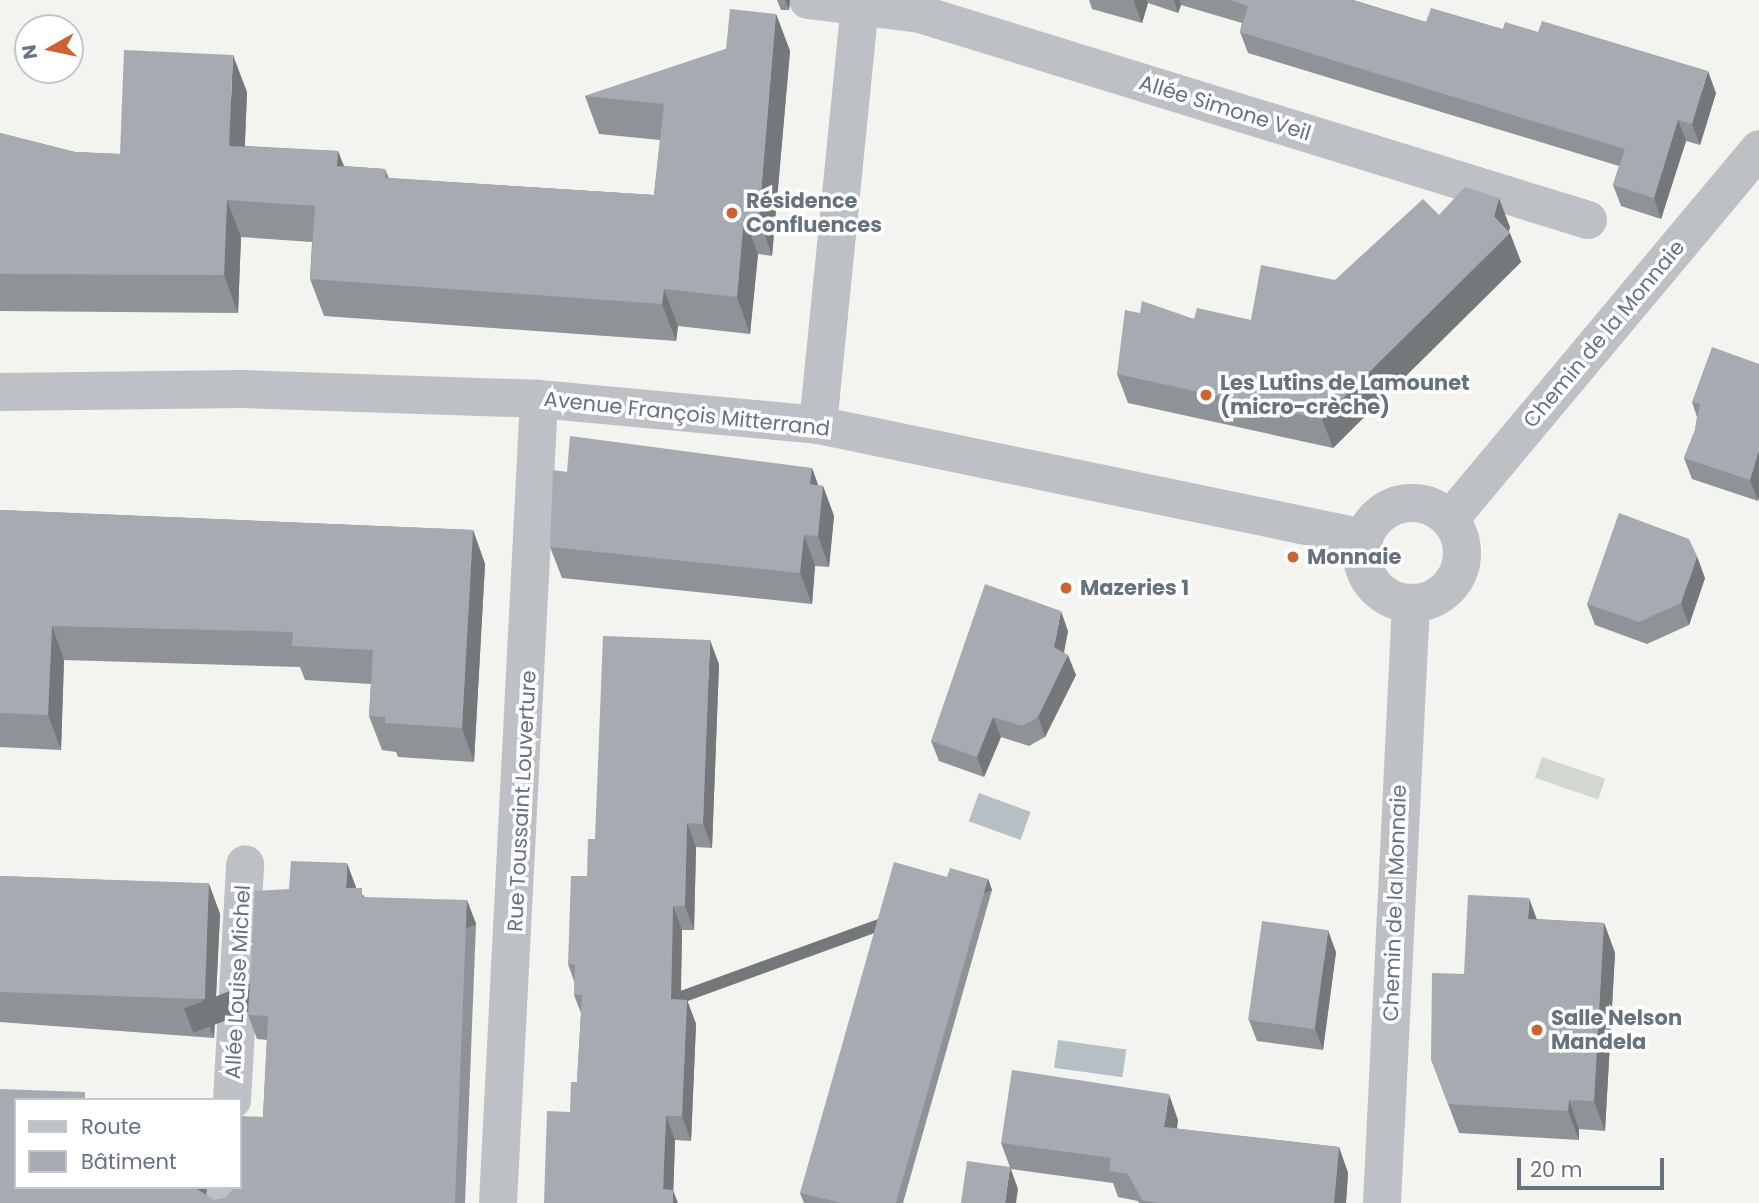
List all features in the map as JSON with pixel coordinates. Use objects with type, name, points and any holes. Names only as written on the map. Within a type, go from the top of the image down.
[{"type":"street","name":"Allée Simone Veil","points":[[808,0],[920,14],[1588,220]]},
{"type":"street","points":[[818,425],[860,6]]},
{"type":"street","name":"Chemin de la Monnaie","points":[[1450,519],[1759,149]]},
{"type":"street","name":"Avenue François Mitterrand","points":[[0,392],[242,389],[539,399],[818,425],[1364,538]]},
{"type":"street","name":"Rue Toussaint Louverture","points":[[498,1203],[539,399]]},
{"type":"street","points":[[1401,504],[1423,504],[1450,519],[1462,550],[1457,574],[1442,593],[1410,603],[1371,582],[1361,554],[1364,538],[1380,513],[1401,504]]},
{"type":"street","name":"Chemin de la Monnaie","points":[[1382,1203],[1410,603]]},
{"type":"street","name":"Allée Louise Michel","points":[[232,1098],[245,864]]},
{"type":"shaded area","points":[[1542,757],[1605,779],[1598,800],[1535,778]]},
{"type":"shaded area","points":[[979,793],[1031,812],[1020,840],[969,821]]},
{"type":"shaded area","points":[[1058,1040],[1126,1050],[1122,1077],[1054,1068]]},
{"type":"building","points":[[1229,0],[1351,0],[1426,22],[1431,8],[1503,29],[1505,22],[1538,32],[1542,21],[1708,71],[1692,124],[1678,120],[1654,198],[1613,185],[1625,149],[1240,32],[1248,6]]},
{"type":"building","points":[[730,9],[776,14],[759,218],[744,217],[737,297],[664,289],[662,304],[310,279],[315,206],[227,200],[224,275],[0,274],[0,133],[75,152],[120,154],[124,50],[233,55],[229,146],[338,151],[337,166],[385,169],[385,178],[654,195],[664,104],[585,96],[726,49]]},
{"type":"building","points":[[1465,187],[1499,198],[1494,216],[1510,233],[1322,419],[1117,374],[1125,310],[1140,313],[1142,301],[1194,319],[1197,308],[1251,320],[1261,265],[1335,280],[1423,199],[1439,215]]},
{"type":"building","points":[[1712,347],[1759,364],[1759,450],[1750,480],[1684,458],[1695,430],[1700,404],[1692,402]]},
{"type":"building","points":[[570,436],[812,468],[810,484],[823,486],[818,536],[804,535],[800,573],[550,547],[553,470],[567,472]]},
{"type":"building","points":[[0,510],[473,530],[462,728],[385,723],[385,717],[369,716],[373,650],[292,646],[293,632],[52,626],[48,715],[0,713]]},
{"type":"building","points":[[1619,513],[1689,539],[1697,556],[1681,603],[1639,622],[1587,604]]},
{"type":"building","points":[[985,584],[1061,611],[1054,647],[1068,655],[1038,717],[1022,726],[993,717],[977,757],[931,741]]},
{"type":"building","points":[[603,636],[710,640],[703,824],[687,823],[685,906],[673,906],[671,999],[687,1000],[682,1116],[666,1116],[663,1189],[673,1190],[673,1203],[544,1203],[547,1111],[570,1112],[571,1082],[577,1082],[582,995],[574,995],[575,965],[568,964],[571,876],[587,876],[588,839],[595,839]]},
{"type":"building","points":[[291,861],[347,863],[346,888],[362,888],[362,897],[467,900],[455,1203],[0,1203],[0,1089],[85,1092],[85,1098],[14,1098],[14,1189],[197,1189],[214,1200],[226,1198],[233,1189],[242,1189],[242,1116],[263,1117],[268,1016],[248,1015],[255,891],[289,889]]},
{"type":"building","points":[[894,862],[947,877],[950,868],[988,879],[896,1203],[841,1203],[800,1193]]},
{"type":"building","points":[[0,876],[209,883],[205,999],[0,992]]},
{"type":"building","name":"Salle Nelson Mandela","points":[[1468,895],[1529,898],[1528,919],[1604,923],[1594,1101],[1569,1100],[1568,1111],[1448,1104],[1431,1059],[1432,973],[1464,974]]},
{"type":"building","points":[[1262,921],[1328,930],[1314,1029],[1248,1020]]},
{"type":"building","points":[[1012,1070],[1169,1094],[1164,1127],[1339,1147],[1334,1203],[1158,1203],[1142,1200],[1128,1174],[1109,1171],[1111,1158],[1001,1143]]},
{"type":"building","points":[[967,1161],[1010,1167],[1005,1203],[961,1203]]},
{"type":"place","name":"Résidence Confluences","points":[[732,213]]},
{"type":"place","name":"Les Lutins de Lamounet (micro-crèche)","points":[[1206,395]]},
{"type":"place","name":"Monnaie","points":[[1293,557]]},
{"type":"place","name":"Mazeries 1","points":[[1066,588]]},
{"type":"place","name":"Salle Nelson Mandela","points":[[1537,1030]]}]
